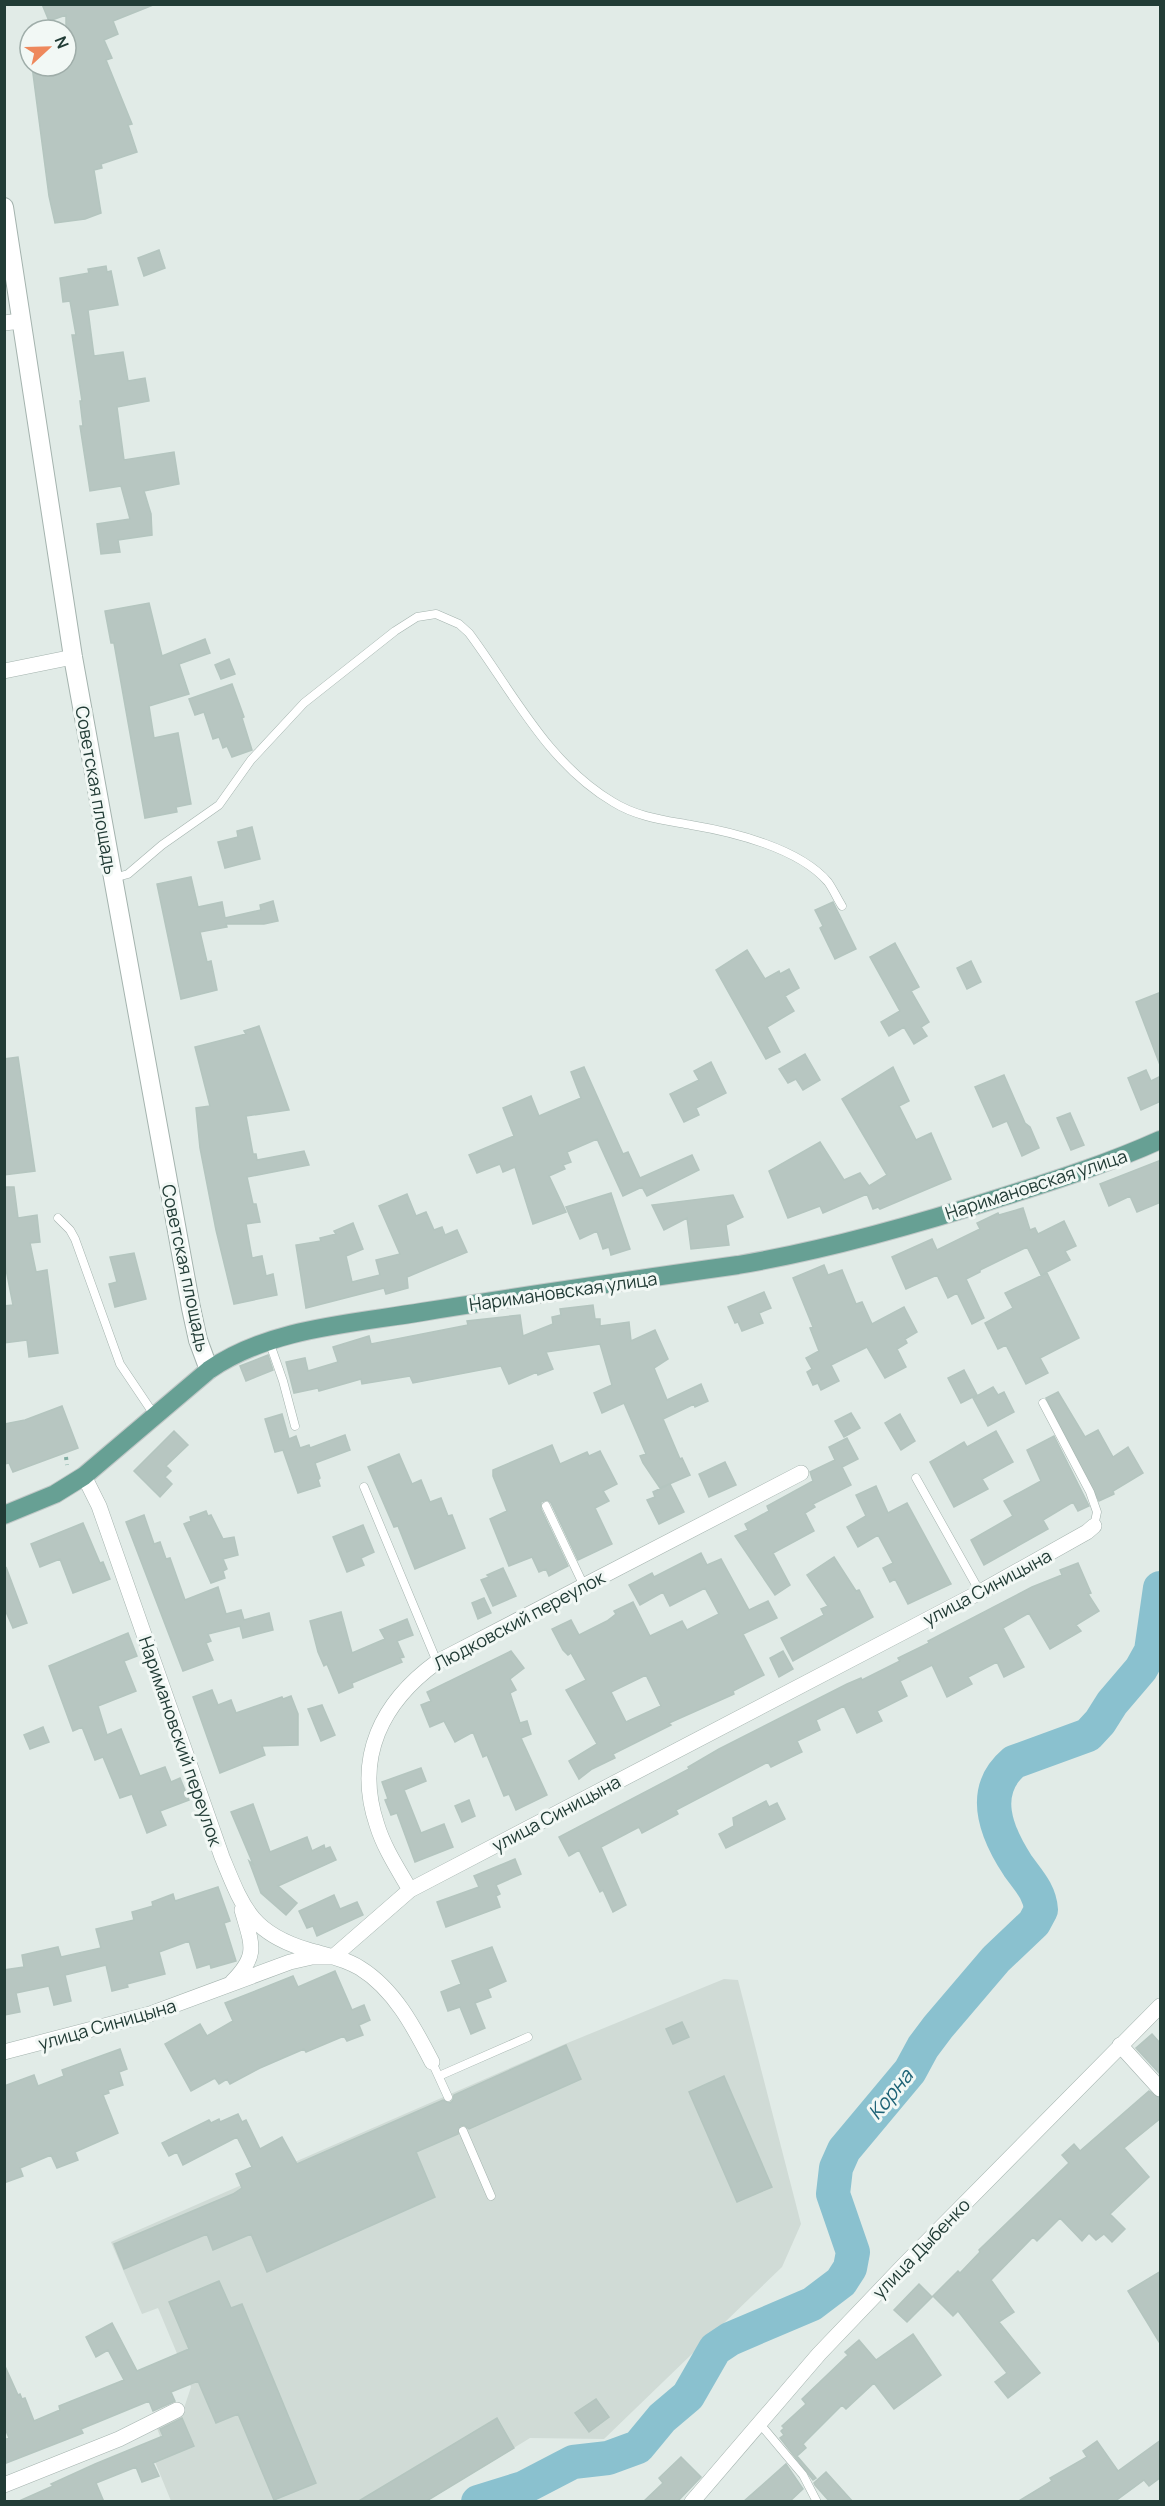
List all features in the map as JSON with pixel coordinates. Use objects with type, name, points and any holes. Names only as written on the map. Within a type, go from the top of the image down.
[{"type":"main road","name":"Наримановская улица","points":[[4,1515],[55,1494],[84,1476],[208,1370],[239,1352],[269,1341],[367,1321],[738,1265],[801,1253],[988,1202],[1073,1174],[1161,1140]]},
{"type":"street","name":"Советская площадь","points":[[4,207],[13,322],[191,1308],[208,1370]]},
{"type":"street","points":[[4,671],[73,657]]},
{"type":"street","name":"Людковский переулок","points":[[410,1890],[377,1826],[368,1781],[370,1754],[378,1731],[389,1710],[411,1683],[437,1662],[801,1473]]},
{"type":"street","name":"Наримановский переулок","points":[[84,1476],[99,1506],[240,1903],[253,1920],[272,1935],[298,1947],[358,1967],[380,1983],[401,2009],[432,2062]]},
{"type":"street","name":"улица Синицына","points":[[4,2052],[118,2023],[227,1987],[290,1962],[333,1957],[410,1890],[980,1592],[1094,1526]]},
{"type":"street","points":[[227,1987],[243,1971],[251,1956],[250,1934],[240,1903]]},
{"type":"street","name":"улица Дыбенко","points":[[692,2502],[819,2354],[1120,2045],[1161,2006]]},
{"type":"street","points":[[1120,2045],[1161,2088]]},
{"type":"street","points":[[4,2485],[119,2439],[177,2410]]},
{"type":"lane","points":[[113,878],[128,874],[162,844],[219,805],[251,760],[304,703],[326,684],[417,617],[436,614],[459,624],[469,633],[547,744],[593,789],[611,802],[643,815],[723,831],[784,852],[817,872],[829,883],[842,906]]},
{"type":"lane","points":[[58,1218],[75,1239],[120,1364],[154,1416]]},
{"type":"lane","points":[[269,1341],[283,1380],[295,1426]]},
{"type":"lane","points":[[1043,1403],[1090,1492],[1097,1512],[1094,1526]]},
{"type":"lane","points":[[916,1478],[980,1592]]},
{"type":"lane","points":[[364,1487],[437,1662]]},
{"type":"lane","points":[[546,1506],[584,1586]]},
{"type":"lane","points":[[439,2076],[528,2037]]},
{"type":"lane","points":[[432,2062],[448,2097]]},
{"type":"lane","points":[[463,2131],[491,2196]]},
{"type":"lane","points":[[760,2424],[803,2475],[817,2502]]},
{"type":"shaded area","points":[[724,1979],[738,1980],[801,2224],[782,2267],[604,2439],[530,2438],[425,2502],[171,2501],[149,2447],[162,2441],[156,2426],[182,2414],[191,2387],[158,2308],[142,2314],[111,2242],[565,2044]]},
{"type":"building","points":[[42,4],[153,5],[113,21],[118,34],[104,40],[112,58],[106,60],[132,124],[128,125],[137,152],[101,164],[102,168],[94,170],[101,213],[85,219],[55,223],[49,196],[34,78],[78,78],[78,18],[66,18],[66,15],[48,18]]},
{"type":"building","points":[[159,250],[165,268],[144,276],[138,258]]},
{"type":"building","points":[[106,266],[107,272],[111,271],[118,305],[88,310],[94,356],[123,352],[128,381],[145,378],[149,401],[117,407],[124,460],[174,452],[179,484],[144,491],[151,514],[152,535],[118,540],[120,552],[101,554],[97,524],[130,519],[121,486],[90,491],[80,426],[83,426],[80,401],[82,401],[72,335],[76,335],[70,301],[63,302],[60,278],[89,273],[88,269]]},
{"type":"building","points":[[149,603],[162,656],[205,639],[210,653],[179,664],[189,694],[149,706],[154,738],[178,733],[191,804],[176,807],[177,812],[145,818],[114,643],[111,643],[105,611]]},
{"type":"building","points":[[229,659],[235,674],[221,679],[215,665]]},
{"type":"building","points":[[232,684],[244,717],[242,718],[252,750],[232,757],[227,746],[223,748],[219,737],[213,739],[204,712],[195,715],[189,699]]},
{"type":"building","points":[[252,827],[260,859],[225,868],[218,842],[238,837],[237,831]]},
{"type":"building","points":[[191,877],[198,907],[222,902],[225,918],[261,910],[260,905],[273,901],[278,921],[264,924],[226,924],[227,927],[200,932],[207,962],[211,961],[217,990],[181,999],[157,884]]},
{"type":"building","points":[[833,902],[856,949],[835,959],[820,928],[823,926],[815,910]]},
{"type":"building","points":[[895,943],[919,987],[911,991],[929,1022],[921,1027],[927,1036],[914,1044],[904,1027],[889,1036],[881,1022],[900,1011],[870,957]]},
{"type":"building","points":[[747,950],[765,979],[779,971],[780,974],[789,969],[799,988],[785,996],[794,1011],[767,1027],[780,1052],[766,1059],[716,970]]},
{"type":"building","points":[[971,961],[981,982],[967,989],[957,968]]},
{"type":"building","points":[[1161,992],[1161,1065],[1160,1065],[1136,1002]]},
{"type":"building","points":[[259,1026],[289,1110],[246,1116],[253,1154],[256,1154],[257,1160],[304,1151],[309,1165],[247,1177],[260,1222],[246,1224],[252,1258],[262,1256],[266,1276],[273,1274],[277,1295],[234,1304],[216,1230],[200,1148],[196,1108],[210,1106],[195,1047],[246,1034],[244,1031]]},
{"type":"building","points":[[805,1054],[820,1080],[803,1090],[796,1079],[788,1083],[779,1069]]},
{"type":"building","points":[[18,1057],[35,1171],[4,1175],[4,1059]]},
{"type":"building","points":[[711,1062],[726,1093],[696,1108],[699,1115],[684,1122],[670,1094],[699,1080],[694,1071]]},
{"type":"building","points":[[584,1067],[623,1154],[628,1152],[640,1178],[692,1155],[699,1170],[647,1196],[642,1187],[623,1196],[597,1139],[567,1152],[571,1162],[563,1165],[565,1169],[549,1176],[566,1212],[533,1224],[515,1167],[503,1172],[500,1164],[477,1173],[469,1155],[514,1136],[503,1108],[531,1096],[539,1116],[581,1098],[571,1072]]},
{"type":"building","points":[[893,1067],[909,1101],[899,1106],[916,1140],[931,1133],[951,1179],[880,1209],[878,1207],[873,1209],[867,1194],[823,1213],[820,1206],[788,1218],[769,1171],[820,1142],[844,1180],[860,1173],[869,1186],[887,1175],[842,1099]]},
{"type":"building","points":[[1146,1070],[1151,1081],[1161,1076],[1161,1101],[1141,1110],[1128,1078]]},
{"type":"building","points":[[1004,1075],[1025,1123],[1030,1127],[1039,1148],[1022,1156],[1007,1121],[993,1127],[975,1087]]},
{"type":"building","points":[[1070,1113],[1084,1145],[1071,1150],[1057,1118]]},
{"type":"building","points":[[1161,1160],[1161,1202],[1137,1212],[1130,1196],[1109,1206],[1100,1184]]},
{"type":"building","points":[[4,1187],[14,1187],[18,1218],[37,1215],[40,1242],[30,1243],[36,1272],[47,1270],[58,1353],[29,1357],[27,1340],[4,1343],[4,1306],[13,1305],[4,1259]]},
{"type":"building","points":[[611,1193],[630,1249],[611,1255],[609,1247],[603,1249],[597,1231],[580,1239],[566,1207]]},
{"type":"building","points":[[407,1194],[416,1216],[426,1212],[434,1230],[442,1227],[445,1235],[457,1230],[467,1252],[407,1277],[408,1288],[386,1294],[384,1288],[306,1308],[296,1245],[321,1241],[320,1238],[336,1234],[334,1231],[353,1223],[363,1249],[346,1256],[352,1282],[380,1275],[376,1260],[400,1254],[379,1206]]},
{"type":"building","points":[[733,1195],[743,1217],[726,1225],[729,1245],[691,1249],[687,1218],[664,1230],[652,1205]]},
{"type":"building","points":[[1023,1208],[1030,1230],[1035,1228],[1038,1234],[1064,1221],[1076,1246],[1065,1251],[1070,1260],[1041,1275],[1027,1247],[966,1279],[984,1318],[972,1324],[957,1293],[948,1298],[937,1275],[906,1289],[892,1257],[932,1239],[937,1250],[980,1229],[977,1223],[998,1213],[999,1215]]},
{"type":"building","points":[[134,1253],[146,1299],[115,1307],[109,1284],[117,1282],[110,1257]]},
{"type":"building","points":[[824,1265],[828,1275],[842,1270],[856,1304],[862,1302],[872,1324],[904,1307],[917,1332],[905,1339],[907,1343],[897,1349],[906,1367],[885,1378],[867,1347],[831,1365],[839,1381],[821,1390],[818,1383],[813,1385],[807,1372],[812,1369],[806,1358],[819,1351],[810,1328],[813,1327],[793,1278]]},
{"type":"building","points":[[1047,1273],[1079,1338],[1040,1358],[1048,1373],[1026,1384],[1006,1345],[998,1349],[985,1323],[1013,1308],[1005,1293]]},
{"type":"building","points":[[764,1292],[771,1308],[759,1313],[763,1323],[742,1331],[738,1322],[735,1323],[728,1307]]},
{"type":"building","points":[[593,1305],[595,1319],[600,1319],[600,1326],[629,1322],[631,1341],[655,1330],[668,1359],[654,1368],[667,1400],[701,1384],[708,1401],[695,1407],[694,1404],[663,1419],[680,1459],[682,1458],[690,1475],[660,1488],[640,1456],[646,1454],[624,1403],[602,1413],[594,1393],[612,1385],[600,1344],[546,1352],[553,1369],[538,1375],[537,1372],[509,1384],[501,1366],[413,1383],[410,1376],[362,1384],[361,1379],[319,1391],[318,1388],[294,1393],[286,1362],[305,1358],[308,1371],[338,1362],[333,1347],[369,1336],[371,1344],[468,1325],[467,1321],[520,1315],[523,1336],[553,1324],[552,1317],[561,1315],[560,1309]]},
{"type":"building","points":[[268,1355],[273,1370],[246,1381],[240,1366]]},
{"type":"building","points":[[964,1370],[977,1395],[961,1403],[948,1378]]},
{"type":"building","points":[[993,1387],[998,1395],[1004,1392],[1014,1412],[988,1426],[973,1398]]},
{"type":"building","points":[[1058,1392],[1085,1437],[1098,1430],[1113,1457],[1128,1447],[1143,1473],[1113,1491],[1114,1494],[1099,1501],[1046,1398]]},
{"type":"building","points":[[62,1406],[78,1448],[13,1472],[9,1463],[4,1464],[4,1424],[25,1420]]},
{"type":"building","points":[[851,1413],[860,1428],[844,1437],[835,1421]]},
{"type":"building","points":[[282,1414],[289,1439],[296,1436],[300,1448],[309,1445],[310,1448],[345,1435],[350,1450],[315,1463],[320,1486],[298,1493],[283,1450],[275,1452],[265,1419]]},
{"type":"building","points":[[900,1414],[915,1441],[901,1450],[885,1423]]},
{"type":"building","points":[[174,1431],[188,1445],[166,1466],[171,1471],[165,1477],[172,1484],[160,1497],[134,1471]]},
{"type":"building","points":[[996,1431],[1013,1462],[982,1479],[988,1489],[954,1507],[930,1462],[964,1442],[967,1447]]},
{"type":"building","points":[[1054,1436],[1089,1506],[1078,1511],[1073,1502],[1043,1520],[1048,1529],[984,1565],[971,1540],[1013,1516],[1004,1501],[1041,1481],[1027,1450]]},
{"type":"building","points":[[847,1438],[858,1459],[842,1467],[851,1485],[813,1504],[815,1507],[805,1513],[814,1531],[773,1553],[790,1585],[775,1595],[735,1536],[748,1530],[745,1524],[769,1511],[767,1506],[813,1481],[810,1472],[835,1460],[829,1447]]},
{"type":"building","points":[[552,1445],[560,1464],[587,1452],[589,1456],[600,1451],[617,1484],[603,1491],[609,1501],[595,1508],[612,1544],[578,1560],[551,1503],[547,1500],[541,1502],[541,1509],[568,1566],[549,1576],[546,1569],[539,1572],[532,1557],[509,1566],[490,1519],[507,1511],[493,1476],[493,1470]]},
{"type":"building","points":[[399,1454],[412,1484],[421,1480],[430,1502],[441,1498],[448,1516],[452,1515],[465,1548],[415,1569],[398,1526],[394,1527],[368,1467]]},
{"type":"building","points":[[725,1462],[736,1485],[709,1497],[699,1474]]},
{"type":"building","points":[[670,1484],[684,1512],[659,1524],[647,1500],[655,1497],[653,1492]]},
{"type":"building","points":[[876,1486],[888,1513],[907,1503],[951,1584],[908,1604],[895,1579],[890,1582],[883,1568],[893,1563],[878,1535],[858,1547],[847,1527],[866,1516],[856,1495]]},
{"type":"building","points":[[206,1511],[208,1516],[211,1515],[223,1539],[234,1537],[238,1555],[223,1559],[227,1569],[223,1571],[225,1578],[211,1583],[184,1524],[191,1521],[190,1517]]},
{"type":"building","points":[[144,1515],[154,1544],[160,1542],[166,1559],[170,1558],[185,1600],[218,1587],[226,1614],[241,1610],[244,1620],[269,1613],[273,1630],[243,1638],[240,1626],[208,1634],[211,1641],[206,1643],[213,1660],[183,1671],[126,1522]]},
{"type":"building","points":[[83,1523],[100,1563],[103,1562],[110,1579],[73,1593],[60,1559],[40,1567],[31,1544]]},
{"type":"building","points":[[363,1525],[374,1552],[361,1558],[364,1565],[347,1572],[333,1537]]},
{"type":"building","points":[[701,1553],[707,1565],[721,1559],[749,1610],[768,1601],[777,1618],[743,1634],[764,1675],[733,1691],[734,1694],[669,1723],[671,1725],[613,1754],[615,1758],[592,1769],[579,1779],[569,1761],[597,1744],[566,1690],[586,1680],[571,1653],[568,1655],[563,1650],[552,1629],[571,1620],[579,1635],[607,1621],[616,1614],[614,1611],[633,1602],[650,1636],[682,1621],[687,1630],[719,1614],[705,1588],[670,1606],[663,1592],[640,1605],[629,1585],[652,1573],[654,1577]],"holes":[[[646,1675],[661,1706],[626,1722],[611,1692]]]},
{"type":"building","points":[[834,1557],[856,1591],[859,1590],[873,1617],[793,1661],[781,1638],[824,1615],[821,1609],[828,1606],[807,1575]]},
{"type":"building","points":[[1078,1563],[1091,1593],[1088,1594],[1099,1611],[1076,1625],[1081,1631],[1050,1649],[1029,1613],[1003,1628],[1024,1667],[1004,1677],[997,1662],[968,1677],[972,1684],[947,1697],[932,1665],[900,1681],[907,1696],[877,1711],[882,1721],[857,1733],[844,1706],[816,1720],[820,1730],[797,1741],[802,1752],[771,1767],[768,1762],[676,1810],[678,1814],[642,1833],[639,1827],[601,1847],[626,1905],[613,1912],[603,1890],[600,1892],[579,1850],[569,1856],[559,1837],[689,1769],[688,1767],[719,1749],[847,1684],[861,1678],[862,1680],[900,1661],[898,1658],[929,1643],[928,1641],[1032,1587],[1062,1575],[1060,1570]]},
{"type":"building","points":[[6,1567],[27,1623],[13,1628],[4,1607]]},
{"type":"building","points":[[503,1568],[516,1596],[493,1606],[481,1580]]},
{"type":"building","points":[[484,1598],[491,1613],[478,1619],[472,1603]]},
{"type":"building","points":[[341,1612],[352,1653],[385,1639],[380,1630],[407,1619],[413,1635],[397,1641],[404,1657],[400,1658],[402,1662],[352,1683],[353,1687],[339,1693],[327,1664],[324,1666],[318,1652],[310,1621]]},
{"type":"building","points":[[128,1633],[137,1656],[124,1661],[136,1691],[98,1706],[107,1735],[121,1729],[140,1776],[165,1767],[171,1782],[180,1778],[189,1800],[160,1811],[166,1825],[147,1833],[132,1794],[120,1798],[103,1757],[95,1760],[82,1727],[73,1731],[49,1666]]},
{"type":"building","points":[[511,1651],[524,1668],[510,1679],[516,1690],[510,1693],[520,1723],[527,1721],[531,1734],[521,1738],[547,1795],[516,1810],[509,1794],[504,1796],[487,1755],[483,1757],[473,1732],[455,1742],[444,1721],[430,1727],[421,1705],[431,1701],[427,1692]]},
{"type":"building","points":[[783,1651],[793,1669],[779,1677],[770,1658]]},
{"type":"building","points":[[212,1690],[218,1705],[231,1700],[236,1713],[291,1696],[298,1714],[298,1745],[262,1746],[265,1755],[220,1773],[193,1697]]},
{"type":"building","points":[[322,1705],[335,1735],[321,1741],[308,1709]]},
{"type":"building","points":[[43,1727],[49,1742],[30,1749],[24,1735]]},
{"type":"building","points":[[421,1768],[426,1781],[404,1790],[421,1833],[444,1824],[453,1847],[415,1862],[397,1813],[391,1815],[385,1800],[388,1799],[382,1782]]},
{"type":"building","points":[[469,1800],[475,1816],[462,1822],[455,1806]]},
{"type":"building","points":[[766,1801],[769,1807],[777,1803],[785,1819],[726,1848],[719,1834],[734,1826],[733,1818]]},
{"type":"building","points":[[253,1804],[270,1852],[307,1837],[312,1851],[324,1845],[325,1849],[330,1847],[336,1860],[278,1886],[297,1903],[286,1915],[261,1893],[249,1861],[253,1864],[231,1812]]},
{"type":"building","points":[[515,1859],[521,1874],[496,1885],[500,1894],[496,1896],[500,1907],[446,1927],[437,1902],[479,1887],[474,1876]]},
{"type":"building","points":[[218,1887],[230,1921],[224,1923],[236,1961],[211,1968],[210,1964],[197,1968],[189,1941],[159,1952],[165,1974],[127,1984],[128,1987],[112,1991],[106,1965],[65,1975],[71,2001],[54,2005],[49,1986],[16,1993],[20,2012],[4,2015],[4,1970],[24,1967],[22,1955],[58,1947],[61,1957],[101,1948],[96,1929],[134,1920],[132,1912],[153,1906],[152,1902],[173,1894],[175,1901]]},
{"type":"building","points":[[334,1895],[340,1909],[357,1902],[363,1915],[317,1936],[313,1926],[307,1928],[299,1911]]},
{"type":"building","points":[[492,1947],[506,1981],[488,1989],[491,1997],[475,2003],[485,2028],[471,2034],[460,2007],[448,2011],[441,1992],[461,1984],[452,1961]]},
{"type":"building","points":[[335,1971],[352,2010],[364,2005],[370,2020],[359,2025],[363,2035],[347,2041],[344,2036],[306,2052],[304,2049],[230,2084],[227,2079],[219,2084],[215,2078],[191,2091],[165,2044],[200,2024],[207,2036],[233,2021],[225,2003],[293,1976],[298,1987]]},
{"type":"building","points":[[682,2022],[689,2037],[673,2044],[666,2029]]},
{"type":"building","points":[[1152,2034],[1161,2044],[1161,2075],[1136,2048]]},
{"type":"building","points":[[566,2045],[581,2079],[469,2129],[464,2125],[460,2126],[458,2134],[416,2152],[435,2197],[267,2272],[251,2234],[213,2250],[207,2234],[124,2269],[114,2244],[233,2194],[242,2188],[236,2174],[252,2167],[237,2137],[183,2165],[177,2152],[169,2156],[162,2143],[209,2120],[211,2123],[219,2119],[220,2122],[238,2114],[242,2122],[246,2120],[260,2149],[282,2137],[297,2164],[443,2100],[450,2103],[454,2095]]},
{"type":"building","points":[[120,2049],[127,2069],[119,2072],[123,2085],[108,2090],[109,2093],[103,2095],[118,2133],[75,2152],[78,2160],[57,2168],[51,2155],[20,2168],[23,2176],[4,2183],[4,2086],[34,2075],[38,2086],[64,2076],[62,2070]]},
{"type":"building","points":[[724,2076],[772,2187],[737,2202],[689,2092]]},
{"type":"building","points":[[1149,2091],[1161,2099],[1161,2118],[1124,2148],[1149,2177],[1110,2214],[1125,2229],[1112,2242],[1104,2234],[1096,2240],[1089,2233],[1082,2241],[1060,2218],[1037,2241],[1033,2237],[991,2280],[1014,2312],[999,2322],[1040,2373],[1008,2398],[995,2382],[1007,2373],[958,2311],[953,2316],[933,2296],[958,2271],[960,2273],[980,2252],[979,2250],[1069,2163],[1062,2155],[1074,2144],[1080,2151]]},
{"type":"building","points":[[1161,2271],[1161,2345],[1128,2291]]},
{"type":"building","points":[[219,2281],[231,2308],[242,2304],[316,2483],[274,2500],[238,2414],[216,2423],[198,2381],[171,2392],[175,2401],[153,2411],[149,2401],[81,2429],[83,2433],[4,2464],[4,2440],[9,2438],[4,2426],[4,2364],[18,2395],[20,2394],[22,2399],[25,2398],[34,2421],[60,2410],[59,2406],[124,2380],[108,2350],[96,2357],[86,2337],[112,2323],[137,2371],[189,2349],[169,2302]]},
{"type":"building","points":[[919,2284],[932,2297],[907,2322],[894,2310]]},
{"type":"building","points":[[913,2334],[941,2375],[894,2409],[874,2383],[846,2409],[842,2405],[803,2444],[806,2448],[797,2456],[816,2478],[813,2480],[780,2438],[784,2435],[781,2431],[784,2428],[782,2426],[806,2404],[802,2399],[848,2355],[845,2352],[859,2340],[876,2360]]},
{"type":"building","points":[[596,2399],[609,2417],[589,2432],[575,2413]]},
{"type":"building","points":[[182,2418],[194,2446],[153,2463],[159,2476],[142,2482],[136,2467],[96,2483],[104,2502],[17,2502],[95,2464],[163,2436],[160,2429]]},
{"type":"building","points":[[497,2418],[514,2448],[425,2502],[357,2502]]},
{"type":"building","points":[[1161,2440],[1161,2477],[1149,2486],[1144,2480],[1114,2502],[1017,2502],[1052,2481],[1050,2478],[1087,2457],[1083,2451],[1097,2441],[1118,2471]]},
{"type":"building","points":[[681,2457],[701,2477],[677,2502],[643,2502],[663,2483],[659,2478]]},
{"type":"building","points":[[786,2464],[803,2489],[789,2502],[743,2502]]},
{"type":"building","points":[[826,2472],[853,2502],[830,2502],[814,2483]]},
{"type":"waterway","name":"Корна","points":[[478,2502],[523,2488],[573,2462],[608,2458],[638,2447],[662,2418],[688,2396],[715,2349],[730,2339],[812,2304],[841,2282],[850,2268],[853,2252],[833,2194],[836,2168],[844,2150],[910,2071],[923,2047],[938,2027],[996,1959],[1034,1923],[1041,1910],[1036,1892],[1010,1854],[998,1827],[994,1800],[997,1786],[1003,1774],[1014,1762],[1088,1735],[1100,1722],[1112,1703],[1141,1669],[1151,1651],[1160,1588]]}]
